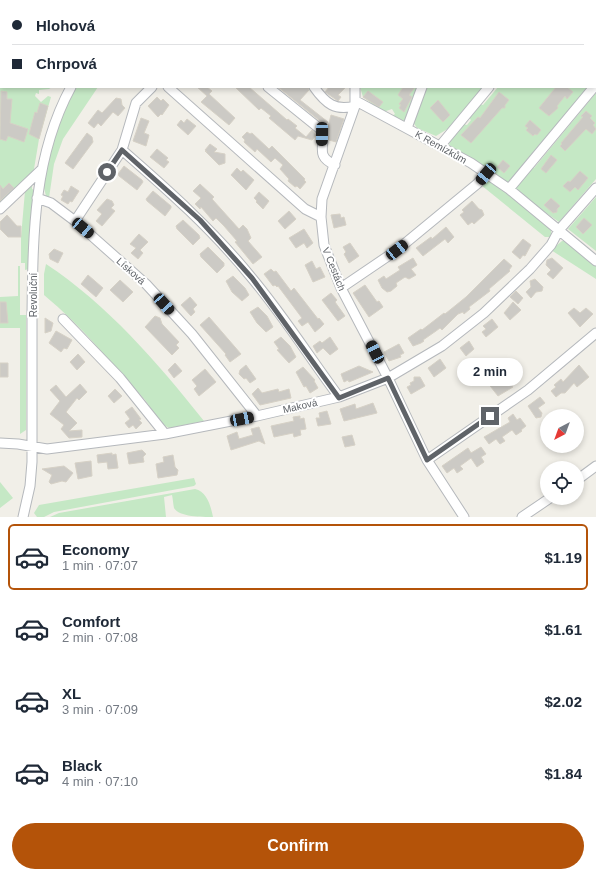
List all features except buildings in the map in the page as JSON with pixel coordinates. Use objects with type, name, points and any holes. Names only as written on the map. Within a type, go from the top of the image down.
[{"type":"street","name":"Revoluční","points":[[25,513],[30,486],[32,447],[33,266],[37,198],[41,170],[55,123],[71,88]]},
{"type":"street","points":[[75,221],[122,150],[136,103],[151,88]]},
{"type":"street","points":[[169,88],[305,209],[321,217]]},
{"type":"street","points":[[269,88],[320,129],[322,134],[323,156],[327,161],[335,165]]},
{"type":"street","points":[[315,88],[322,97],[336,107],[346,109],[356,104],[355,88]]},
{"type":"street","points":[[407,128],[422,88]]},
{"type":"street","points":[[440,146],[488,88]]},
{"type":"street","points":[[509,189],[593,88]]},
{"type":"street","name":"K Remízkům","points":[[356,104],[407,128],[486,174],[509,189],[596,260]]},
{"type":"street","name":"V Cestách","points":[[356,104],[322,199],[321,217],[324,245],[341,288],[388,378],[427,460],[464,517]]},
{"type":"street","points":[[122,150],[200,220],[252,278],[339,398]]},
{"type":"street","points":[[0,209],[41,170]]},
{"type":"street","points":[[341,288],[418,234],[477,184],[486,174]]},
{"type":"street","name":"Maková","points":[[0,443],[18,444],[47,449],[165,434],[339,398],[388,378],[442,346],[484,313],[530,269],[551,245],[559,230],[596,188]]},
{"type":"street","name":"Lísková","points":[[37,198],[51,203],[75,221],[146,284],[192,334],[257,416]]},
{"type":"street","points":[[63,319],[120,378],[165,434]]},
{"type":"street","points":[[427,460],[528,390],[596,333]]},
{"type":"street","points":[[584,475],[596,466]]},
{"type":"street","points":[[522,517],[540,505]]},
{"type":"green space","points":[[0,88],[50,88],[39,90],[39,94],[36,93],[35,96],[41,102],[48,96],[51,97],[39,139],[33,175],[0,206]]},
{"type":"green space","points":[[76,88],[97,88],[63,139],[54,164],[49,198],[46,196],[44,188],[42,187],[59,123]]},
{"type":"green space","points":[[360,88],[420,88],[407,119],[403,121],[392,116],[395,114],[392,109],[383,112],[363,97]]},
{"type":"green space","points":[[424,88],[482,88],[449,128],[436,136],[417,128],[413,122]]},
{"type":"green space","points":[[497,88],[587,88],[509,183],[504,183],[505,181],[449,145],[451,137],[463,124],[467,125],[471,120],[468,117],[479,104],[483,105]]},
{"type":"green space","points":[[596,93],[596,179],[559,222],[515,191],[514,187],[531,166],[534,168]]},
{"type":"green space","points":[[488,181],[496,184],[551,229],[551,237],[545,237],[481,185]]},
{"type":"green space","points":[[32,185],[32,189],[34,190],[29,269],[25,270],[25,263],[21,263],[21,237],[25,191]]},
{"type":"green space","points":[[596,197],[596,251],[568,229]]},
{"type":"green space","points":[[562,241],[565,241],[596,265],[596,279],[551,250]]},
{"type":"green space","points":[[46,264],[69,280],[111,316],[150,356],[204,421],[169,428],[165,426],[145,400],[96,346],[71,319],[44,295],[44,274]]},
{"type":"green space","points":[[18,266],[20,266],[20,315],[26,315],[26,430],[20,434],[20,328],[0,328],[0,297],[18,296]]},
{"type":"green space","points":[[194,478],[196,484],[194,486],[54,512],[44,517],[37,517],[34,513],[39,505]]},
{"type":"green space","points":[[0,482],[13,498],[0,508]]},
{"type":"green space","points":[[195,489],[199,490],[205,496],[210,504],[213,517],[191,516],[177,511],[174,508],[172,495],[164,497],[166,517],[50,517],[59,513]]},
{"type":"route","points":[[107,172],[122,150],[163,185],[200,220],[252,278],[339,398],[388,378],[427,460],[490,416]]}]
